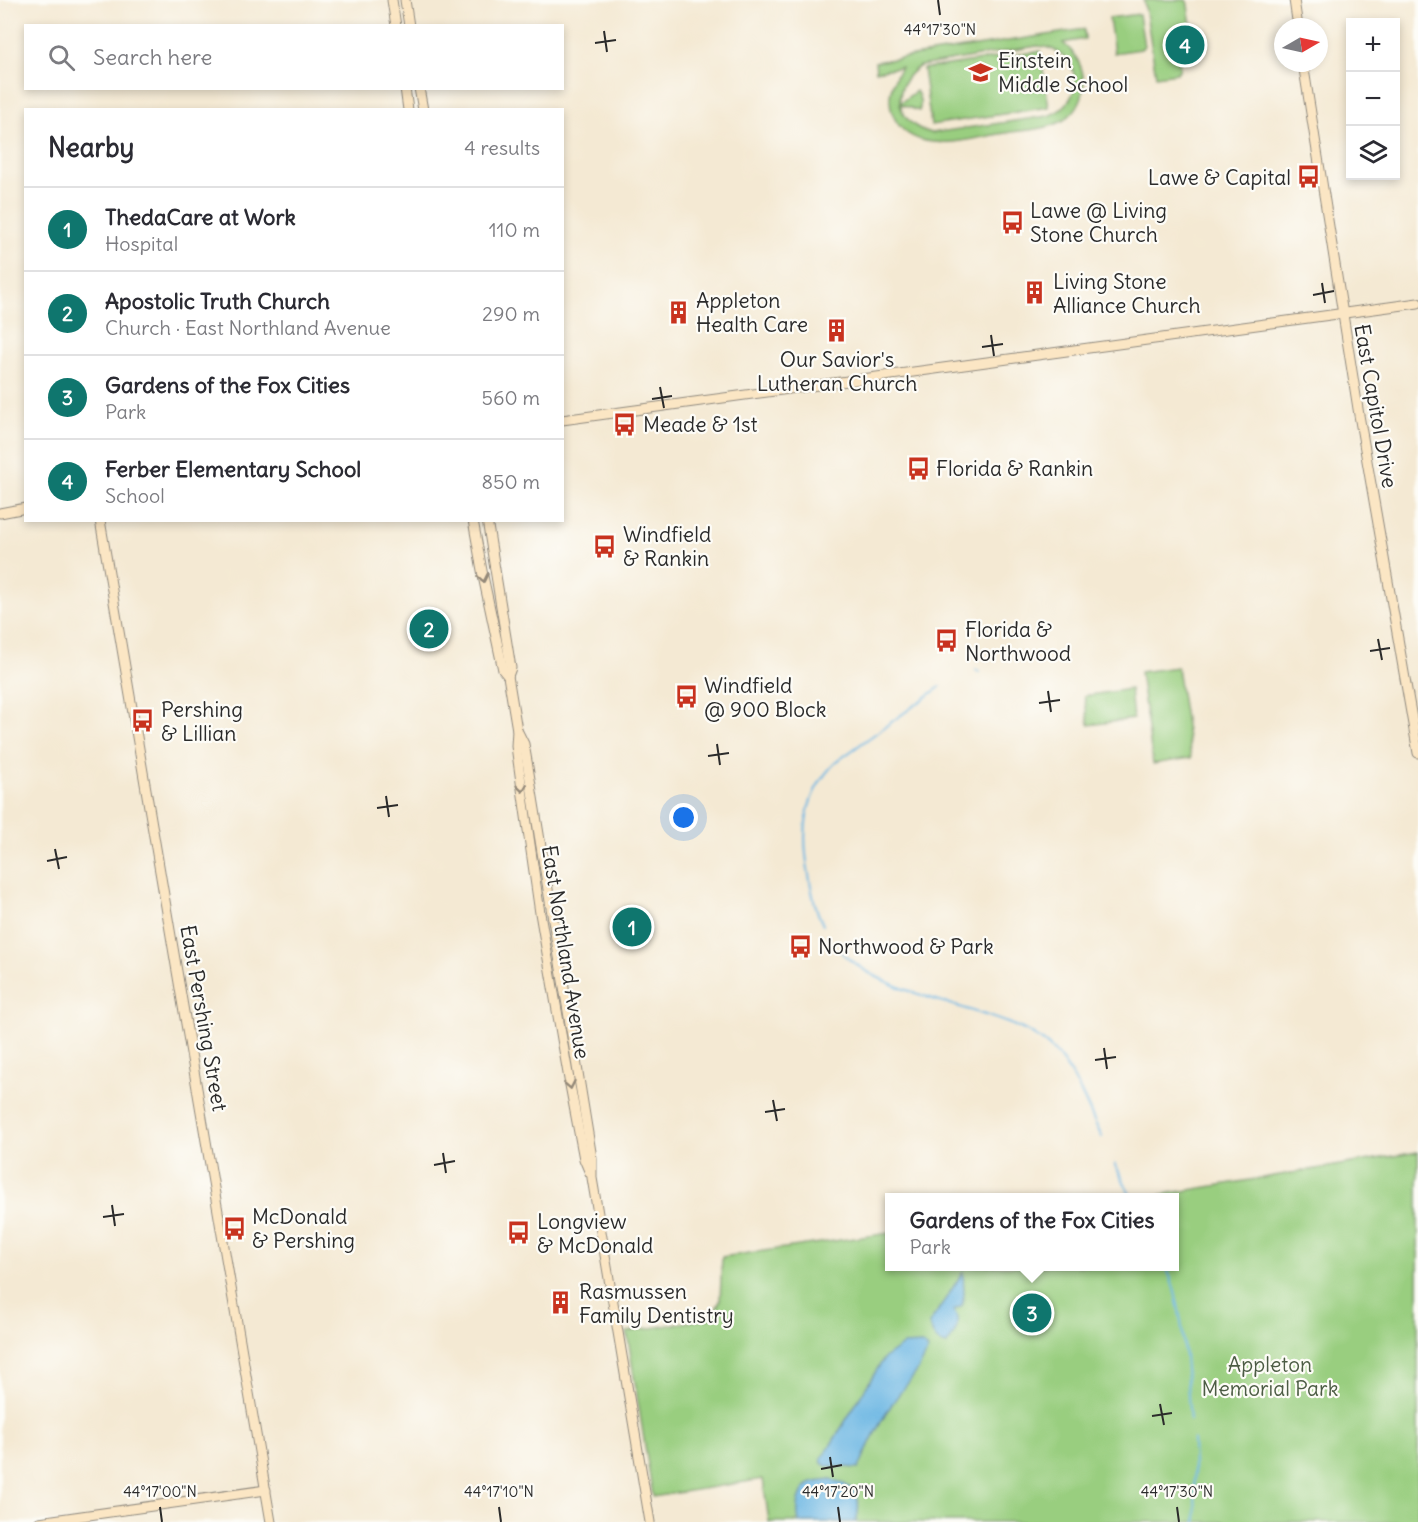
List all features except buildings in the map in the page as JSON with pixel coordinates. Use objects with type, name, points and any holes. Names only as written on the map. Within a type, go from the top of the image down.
[{"type":"main road","points":[[392,0],[396,24]]},
{"type":"main road","points":[[405,0],[409,24]]},
{"type":"main road","points":[[1294,0],[1297,18]]},
{"type":"main road","name":"East Capitol Drive","points":[[1304,72],[1342,314],[1418,753]]},
{"type":"main road","points":[[405,90],[408,108]]},
{"type":"main road","points":[[419,90],[423,108]]},
{"type":"main road","points":[[564,420],[1418,303]]},
{"type":"main road","points":[[0,513],[24,508]]},
{"type":"main road","name":"East Pershing Street","points":[[100,522],[271,1522]]},
{"type":"main road","name":"East Northland Avenue","points":[[473,522],[503,670],[508,676]]},
{"type":"main road","name":"East Northland Avenue","points":[[487,522],[511,668],[508,676],[517,730],[516,746],[540,913],[584,1160],[592,1178],[650,1522]]},
{"type":"main road","points":[[39,1522],[266,1490]]},
{"type":"green space","points":[[1144,0],[1187,0],[1193,37],[1176,41],[1180,68],[1177,73],[1156,76]]},
{"type":"green space","points":[[1139,14],[1144,46],[1141,49],[1114,53],[1109,18]]},
{"type":"green space","points":[[1084,29],[1085,39],[1063,43],[1078,60],[1082,70],[1084,81],[1080,102],[1064,120],[1036,129],[959,141],[928,141],[914,137],[902,129],[891,109],[891,90],[901,67],[876,71],[875,62]],"holes":[[[1037,46],[1052,49],[1071,65],[1074,88],[1070,99],[1061,109],[1048,116],[932,133],[920,129],[904,115],[900,104],[919,111],[920,100],[916,91],[900,103],[900,97],[904,82],[920,66]]]},
{"type":"green space","points":[[1040,51],[1049,107],[931,125],[923,69]]},
{"type":"green space","points":[[1177,667],[1191,758],[1153,764],[1140,672]]},
{"type":"green space","points":[[1130,689],[1133,719],[1089,725],[1084,696]]},
{"type":"green space","name":"Appleton Memorial Park","points":[[1418,1152],[1418,1522],[769,1522],[763,1479],[653,1497],[627,1332],[711,1318],[720,1301],[722,1257],[885,1234],[885,1271],[1179,1271],[1179,1193],[1171,1193]]},
{"type":"water","points":[[963,1272],[962,1306],[954,1310],[957,1324],[947,1345],[937,1340],[929,1324]]},
{"type":"water","points":[[922,1344],[928,1349],[924,1358],[883,1419],[859,1468],[826,1466],[822,1463],[821,1458],[884,1358],[903,1345]]},
{"type":"water","points":[[831,1480],[846,1485],[856,1494],[859,1506],[856,1522],[799,1522],[798,1506],[801,1494],[807,1486]]},
{"type":"waterway","points":[[823,925],[813,895],[805,844],[807,815],[817,787],[836,762],[940,687]]},
{"type":"waterway","points":[[839,950],[854,963],[890,983],[1006,1022],[1039,1038],[1061,1059],[1102,1137]]},
{"type":"waterway","points":[[1115,1164],[1130,1193]]},
{"type":"waterway","points":[[1168,1271],[1181,1322],[1190,1420]]},
{"type":"waterway","points":[[1193,1439],[1196,1522]]},
{"type":"place","name":"Ferber Elementary School","points":[[1185,45]]},
{"type":"place","name":"Einstein Middle School","points":[[980,72]]},
{"type":"place","name":"Lawe & Capital","points":[[1309,177]]},
{"type":"place","name":"Lawe @ Living Stone Church","points":[[1012,222]]},
{"type":"place","name":"Living Stone Alliance Church","points":[[1035,293]]},
{"type":"place","name":"Appleton Health Care","points":[[678,312]]},
{"type":"place","name":"Our Savior's Lutheran Church","points":[[837,331]]},
{"type":"place","name":"Meade & 1st","points":[[625,424]]},
{"type":"place","name":"Florida & Rankin","points":[[918,468]]},
{"type":"place","name":"Windfield & Rankin","points":[[605,546]]},
{"type":"place","name":"Apostolic Truth Church","points":[[429,629]]},
{"type":"place","name":"Florida & Northwood","points":[[947,641]]},
{"type":"place","name":"Windfield @ 900 Block","points":[[686,697]]},
{"type":"place","name":"Pershing & Lillian","points":[[143,721]]},
{"type":"place","name":"ThedaCare at Work","points":[[632,927]]},
{"type":"place","name":"Northwood & Park","points":[[800,946]]},
{"type":"place","name":"McDonald & Pershing","points":[[234,1228]]},
{"type":"place","name":"Longview & McDonald","points":[[519,1233]]},
{"type":"place","name":"Rasmussen Family Dentistry","points":[[561,1303]]},
{"type":"place","name":"Gardens of the Fox Cities","points":[[1032,1313]]}]
